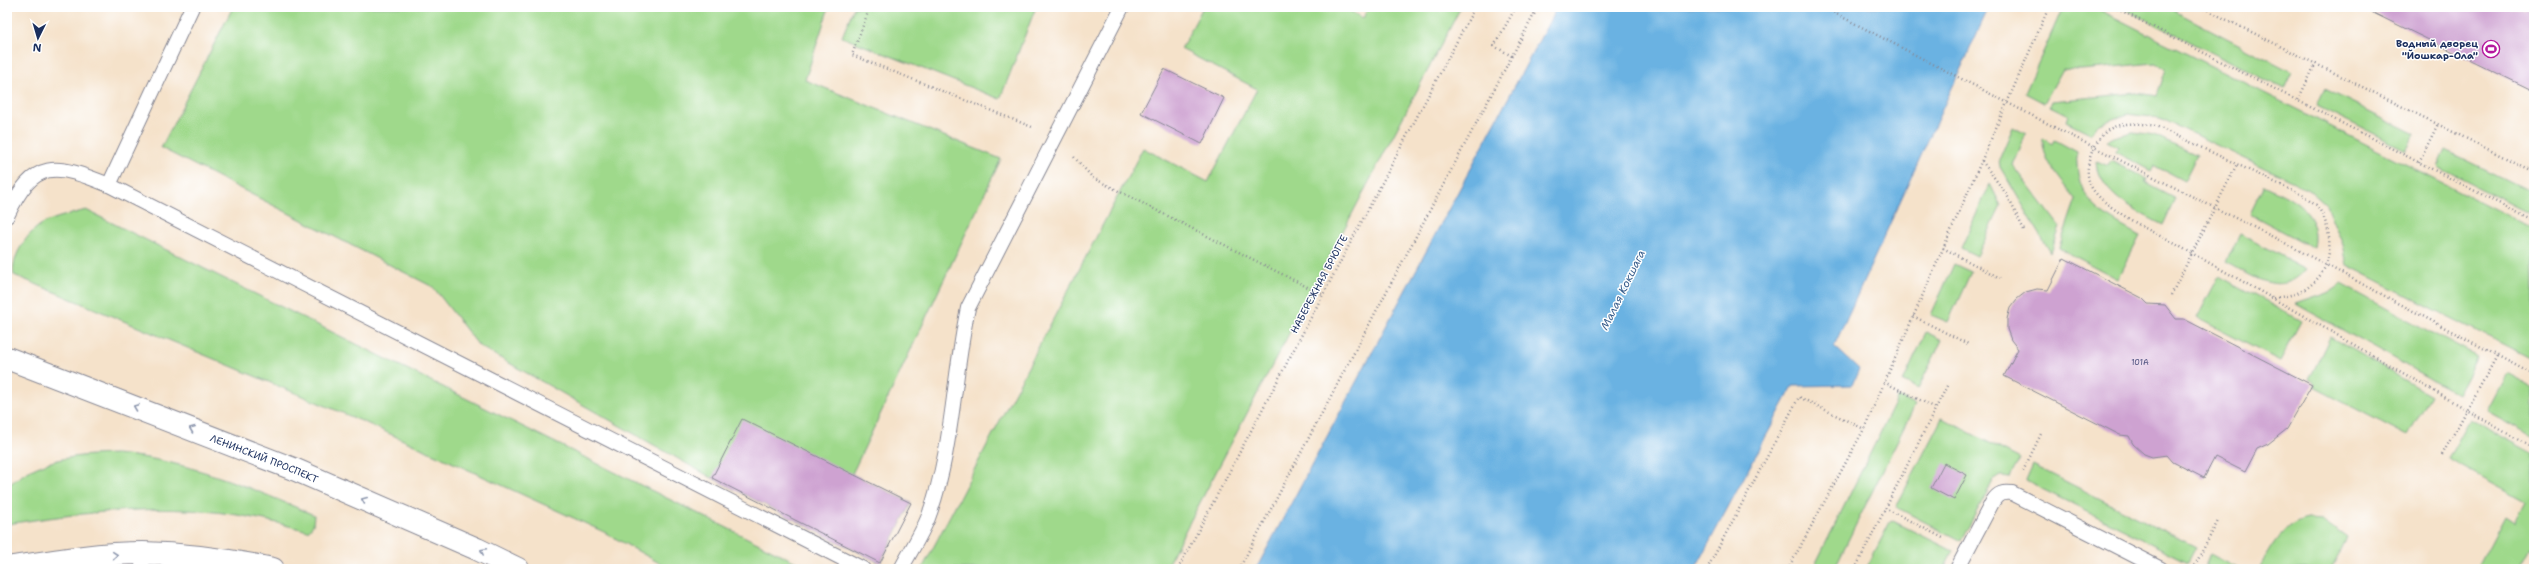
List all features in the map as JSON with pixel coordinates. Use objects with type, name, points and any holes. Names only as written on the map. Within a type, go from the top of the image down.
[{"type":"main road","name":"ЛЕНИНСКИЙ ПРОСПЕКТ","points":[[7,358],[288,467],[478,549],[518,569]]},
{"type":"main road","points":[[7,568],[58,560],[142,561],[218,558],[273,569]]},
{"type":"lane","points":[[109,185],[192,7]]},
{"type":"lane","points":[[901,569],[928,518],[944,464],[959,350],[968,308],[1122,7]]},
{"type":"lane","points":[[7,216],[18,191],[32,177],[51,169],[77,172],[109,185],[863,569]]},
{"type":"lane","points":[[1957,569],[1996,496],[2000,493],[2012,493],[2161,569]]},
{"type":"path","name":"НАБЕРЕЖНАЯ БРЮГГЕ","points":[[1178,569],[1475,7]]},
{"type":"path","points":[[1512,56],[1494,46],[1516,7]]},
{"type":"path","points":[[1239,569],[1538,7]]},
{"type":"path","points":[[1823,7],[2093,147],[2215,208],[2534,375]]},
{"type":"path","points":[[1788,569],[1864,429],[2049,7]]},
{"type":"path","points":[[2114,7],[2534,221]]},
{"type":"path","points":[[2201,7],[2534,172]]},
{"type":"path","points":[[2298,100],[2316,64]]},
{"type":"path","points":[[2274,298],[2296,294],[2314,283],[2326,266],[2331,247],[2317,207],[2304,196],[2156,126],[2131,122],[2104,132],[2093,147],[2087,166],[2090,184],[2112,209],[2274,298],[2534,449]]},
{"type":"path","points":[[2419,162],[2438,124]]},
{"type":"path","points":[[1982,161],[2007,195],[2024,230]]},
{"type":"path","points":[[2171,295],[2237,164]]},
{"type":"path","points":[[1943,248],[2000,278]]},
{"type":"path","points":[[1913,316],[1968,344]]},
{"type":"path","points":[[2442,456],[2497,356]]},
{"type":"path","points":[[1884,382],[1936,408]]},
{"type":"path","points":[[1855,569],[1948,384]]},
{"type":"path","points":[[1707,569],[1799,397],[1864,429]]},
{"type":"path","points":[[2027,462],[2042,432]]},
{"type":"path","points":[[1886,508],[1967,550]]},
{"type":"path","points":[[2194,569],[2218,521]]},
{"type":"green space","points":[[233,7],[829,7],[805,80],[1001,159],[852,474],[911,503],[880,563],[712,478],[479,346],[433,287],[161,148]]},
{"type":"green space","points":[[854,7],[1036,7],[1000,99],[842,37]]},
{"type":"green space","points":[[1203,7],[1342,7],[1363,18],[1369,7],[1461,7],[1165,569],[922,569],[1143,148],[1208,182],[1257,89],[1181,49]]},
{"type":"green space","points":[[2063,7],[2094,7],[2534,229],[2534,360],[2347,265],[2343,245],[2326,205],[2308,189],[2160,118],[2127,114],[2099,124],[2090,133],[2066,121],[2068,115],[2050,106],[2052,101],[2136,93],[2157,96],[2166,69],[2154,63],[2081,70],[2063,69],[2044,103],[2025,93]]},
{"type":"green space","points":[[2121,7],[2167,7],[2292,72],[2284,89]]},
{"type":"green space","points":[[2325,89],[2415,134],[2406,150],[2317,106]]},
{"type":"green space","points":[[2013,127],[2026,134],[2013,165],[2060,227],[2051,253],[2000,167],[1999,160]]},
{"type":"green space","points":[[2133,132],[2154,135],[2197,155],[2184,181],[2154,165],[2151,171],[2115,152],[2118,147],[2107,141],[2114,137]]},
{"type":"green space","points":[[2043,138],[2053,144],[2055,140],[2077,152],[2077,169],[2080,183],[2093,204],[2114,221],[2140,236],[2118,279],[2059,248],[2076,199],[2059,178],[2049,162],[2043,146]]},
{"type":"green space","points":[[2446,150],[2534,193],[2534,216],[2438,167]]},
{"type":"green space","points":[[2097,161],[2108,166],[2111,161],[2147,179],[2145,183],[2175,199],[2163,225],[2131,208],[2112,192],[2104,183],[2099,173]]},
{"type":"green space","points":[[1990,184],[2001,206],[1977,256],[1961,248]]},
{"type":"green space","points":[[2264,185],[2294,201],[2309,215],[2315,235],[2314,248],[2250,214]]},
{"type":"green space","points":[[86,210],[810,569],[670,569],[604,532],[364,422],[14,275],[13,268],[18,253],[26,238],[32,232],[44,223],[59,217]]},
{"type":"green space","points":[[2240,234],[2306,269],[2296,278],[2287,283],[2277,284],[2267,282],[2246,273],[2226,262]]},
{"type":"green space","points":[[1954,264],[1971,272],[1948,322],[1931,315]]},
{"type":"green space","points":[[2219,276],[2301,321],[2280,361],[2197,318]]},
{"type":"green space","points":[[2341,284],[2477,357],[2457,394],[2296,304],[2328,293]]},
{"type":"green space","points":[[1926,332],[1942,340],[1918,389],[1903,382]]},
{"type":"green space","points":[[2330,337],[2431,395],[2408,436],[2314,387],[2315,384],[2309,380]]},
{"type":"green space","points":[[2507,373],[2534,388],[2534,437],[2487,411]]},
{"type":"green space","points":[[1898,397],[1915,405],[1834,569],[1813,569]]},
{"type":"green space","points":[[1942,418],[2020,459],[2010,477],[2001,476],[1993,481],[1961,541],[1896,507]]},
{"type":"green space","points":[[2470,419],[2534,454],[2534,548],[2530,547],[2518,569],[2477,569],[2505,516],[2514,522],[2525,501],[2448,459]]},
{"type":"green space","points":[[116,454],[168,462],[242,485],[314,515],[313,525],[308,531],[249,517],[189,510],[159,509],[97,513],[7,524],[7,487],[19,477],[31,470],[58,460],[72,457]]},
{"type":"green space","points":[[2033,465],[2196,547],[2188,562],[2026,481]]},
{"type":"green space","points":[[2308,519],[2322,520],[2347,538],[2331,569],[2259,569],[2272,545],[2284,531],[2299,522]]},
{"type":"green space","points":[[1891,520],[1953,551],[1944,569],[1866,569]]},
{"type":"green space","points":[[2210,554],[2239,569],[2204,569]]},
{"type":"water","name":"Малая Кокшага","points":[[1557,7],[1989,7],[1834,346],[1859,369],[1852,385],[1793,386],[1695,569],[1256,569]]},
{"type":"building","name":"Водный дворец \"Йошкар-Ола\"","points":[[2361,7],[2534,7],[2534,91]]},
{"type":"building","points":[[1164,69],[1224,98],[1202,144],[1141,113]]},
{"type":"building","points":[[2064,258],[2142,298],[2148,304],[2165,305],[2176,319],[2184,319],[2312,385],[2287,429],[2268,444],[2257,449],[2245,472],[2215,457],[2204,478],[2173,462],[2167,455],[2152,457],[2144,454],[2133,444],[2129,436],[2120,435],[2004,376],[2018,349],[2011,340],[2007,329],[2007,319],[2010,308],[2017,299],[2026,292],[2037,289],[2048,290]]},
{"type":"building","points":[[742,419],[911,503],[880,563],[712,478]]},
{"type":"building","points":[[1944,463],[1967,475],[1954,500],[1931,488]]},
{"type":"place","name":"Водный дворец \"Йошкар-Ола\"","points":[[2491,49]]}]
